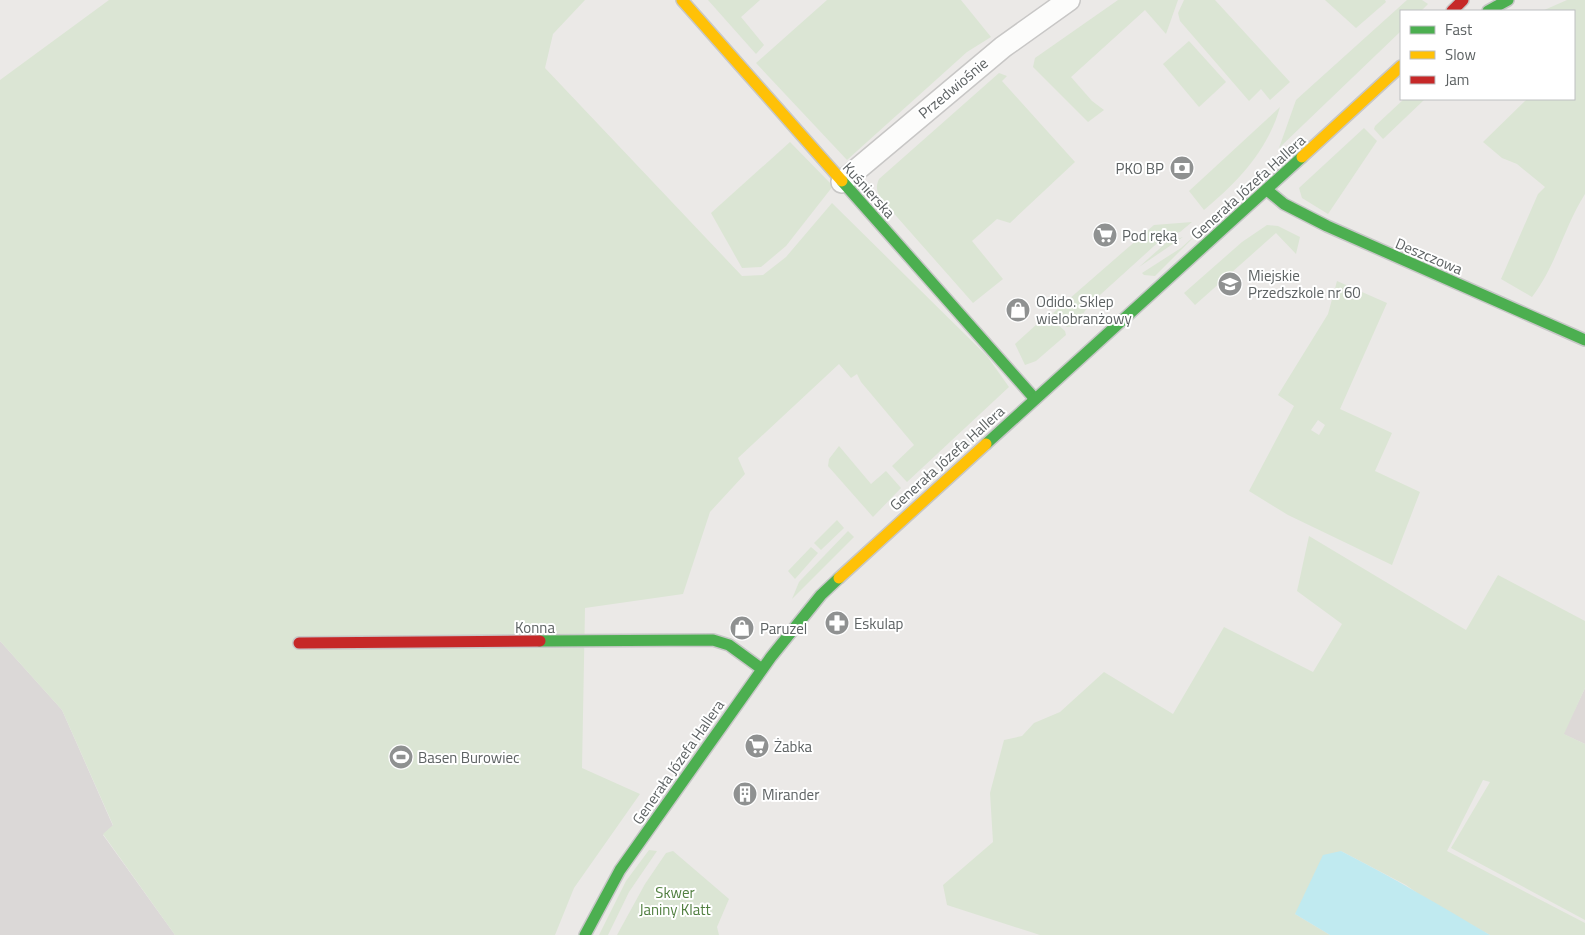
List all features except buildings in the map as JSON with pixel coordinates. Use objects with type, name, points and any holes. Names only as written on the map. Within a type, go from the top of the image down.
[{"type":"street","name":"Kuśnierska","points":[[682,0],[1035,399]]},
{"type":"street","name":"Przedwiośnie","points":[[842,182],[1003,47],[1069,0]]},
{"type":"street","points":[[1453,10],[1462,0]]},
{"type":"street","points":[[1490,10],[1508,0]]},
{"type":"street","name":"Generała Józefa Hallera","points":[[586,935],[620,870],[762,669],[812,605],[841,575],[1267,190],[1400,67]]},
{"type":"street","name":"Deszczowa","points":[[1267,190],[1284,204],[1327,226],[1585,340]]},
{"type":"street","name":"Konna","points":[[299,643],[713,640],[729,646],[762,669]]},
{"type":"shaded area","points":[[0,641],[62,710],[113,826],[103,835],[175,935],[0,935]]},
{"type":"shaded area","points":[[1585,688],[1585,744],[1563,734]]},
{"type":"green space","points":[[109,0],[585,0],[553,34],[545,68],[742,276],[763,275],[786,257],[832,203],[987,356],[1009,387],[907,482],[892,466],[914,445],[861,382],[857,374],[851,378],[839,364],[738,458],[745,474],[710,512],[683,594],[585,608],[582,768],[640,794],[574,888],[555,935],[175,935],[103,834],[113,825],[62,710],[0,641],[0,80]]},
{"type":"green space","points":[[708,0],[760,0],[741,17],[764,45],[756,54]]},
{"type":"green space","points":[[827,0],[961,0],[991,37],[967,52],[847,160],[756,63]]},
{"type":"green space","points":[[1118,0],[1178,0],[1166,34],[1145,10],[1071,77],[1092,101],[1104,110],[1088,122],[1033,67],[1035,58]]},
{"type":"green space","points":[[1184,0],[1215,0],[1290,82],[1270,100],[1261,89],[1249,101],[1180,21],[1178,13]]},
{"type":"green space","points":[[1325,0],[1385,0],[1386,2],[1356,28]]},
{"type":"green space","points":[[1407,0],[1422,0],[1428,4],[1422,10],[1400,10],[1400,32],[1279,148],[1296,100]]},
{"type":"green space","points":[[1567,0],[1585,0],[1585,194],[1554,259],[1532,297],[1501,279],[1538,194],[1545,187],[1517,164],[1502,158],[1483,142],[1526,100],[1575,100],[1575,10],[1544,10]]},
{"type":"green space","points":[[1189,41],[1226,82],[1199,107],[1163,64]]},
{"type":"green space","points":[[999,73],[1007,76],[1002,81],[1075,162],[1010,223],[997,219],[972,241],[1003,279],[973,303],[882,200],[877,185],[879,179]]},
{"type":"green space","points":[[1403,100],[1424,100],[1383,139],[1374,129]]},
{"type":"green space","points":[[1280,107],[1275,123],[1260,151],[1229,188],[1204,210],[1189,191]]},
{"type":"green space","points":[[1364,128],[1377,141],[1328,214],[1302,198],[1299,188]]},
{"type":"green space","points":[[790,142],[833,186],[786,246],[761,267],[742,268],[711,213]]},
{"type":"green space","points":[[1192,222],[1180,232],[1164,237],[1090,304],[1074,326],[1067,327],[1053,313],[1154,225]]},
{"type":"green space","points":[[1267,225],[1278,226],[1300,237],[1296,254],[1276,233],[1195,305],[1184,293],[1242,242]]},
{"type":"green space","points":[[1201,230],[1155,276],[1142,273],[1181,248]]},
{"type":"green space","points":[[1183,237],[1139,267],[1167,242]]},
{"type":"green space","points":[[1337,281],[1387,303],[1340,409],[1392,433],[1375,471],[1420,492],[1392,565],[1288,515],[1249,491],[1294,406],[1278,395],[1328,314]],"holes":[[[1318,420],[1325,425],[1319,435],[1311,430]]]},
{"type":"green space","points":[[1047,315],[1065,331],[1066,335],[1036,361],[1025,365],[1015,344]]},
{"type":"green space","points":[[839,446],[871,484],[886,471],[901,488],[873,517],[828,466],[829,459]]},
{"type":"green space","points":[[837,520],[844,528],[821,550],[814,543]]},
{"type":"green space","points":[[848,531],[854,537],[792,599],[799,582]]},
{"type":"green space","points":[[1309,536],[1466,630],[1498,575],[1585,621],[1585,688],[1564,734],[1585,744],[1585,920],[1451,848],[1490,782],[1483,780],[1447,851],[1585,923],[1585,935],[1490,935],[1428,901],[1406,885],[1341,851],[1295,914],[1330,935],[1040,935],[947,905],[943,885],[993,842],[990,793],[1004,740],[1022,736],[1034,723],[1060,712],[1104,672],[1173,714],[1224,627],[1313,672],[1342,624],[1297,591]]},
{"type":"green space","points":[[811,547],[818,553],[795,579],[788,571]]},
{"type":"green space","points":[[649,850],[657,851],[629,892],[608,935],[599,935],[626,881]]},
{"type":"green space","name":"Skwer Janiny Klatt","points":[[673,851],[729,899],[717,927],[719,935],[617,935],[645,884],[666,853]]},
{"type":"water","points":[[1341,851],[1398,881],[1490,935],[1330,935],[1295,914],[1323,855]]},
{"type":"traffic: fast","points":[[1490,10],[1508,0]]},
{"type":"traffic: fast","points":[[986,444],[1302,157]]},
{"type":"traffic: fast","points":[[842,181],[1035,399]]},
{"type":"traffic: fast","points":[[1267,190],[1284,204],[1327,226],[1585,340]]},
{"type":"traffic: fast","points":[[585,935],[620,870],[771,657],[821,595],[839,578]]},
{"type":"traffic: fast","points":[[540,641],[713,640],[729,645],[762,669]]},
{"type":"traffic: slow","points":[[682,0],[842,181]]},
{"type":"traffic: slow","points":[[1302,157],[1400,67]]},
{"type":"traffic: slow","points":[[839,578],[986,444]]},
{"type":"traffic: jam","points":[[1453,10],[1463,0]]},
{"type":"traffic: jam","points":[[299,643],[540,641]]},
{"type":"place","name":"PKO BP","points":[[1182,168]]},
{"type":"place","name":"Pod ręką","points":[[1105,235]]},
{"type":"place","name":"Miejskie Przedszkole nr 60","points":[[1230,284]]},
{"type":"place","name":"Odido. Sklep wielobranżowy","points":[[1018,310]]},
{"type":"place","name":"Eskulap","points":[[837,623]]},
{"type":"place","name":"Paruzel","points":[[742,628]]},
{"type":"place","name":"Żabka","points":[[757,746]]},
{"type":"place","name":"Basen Burowiec","points":[[401,757]]},
{"type":"place","name":"Mirander","points":[[745,794]]}]
